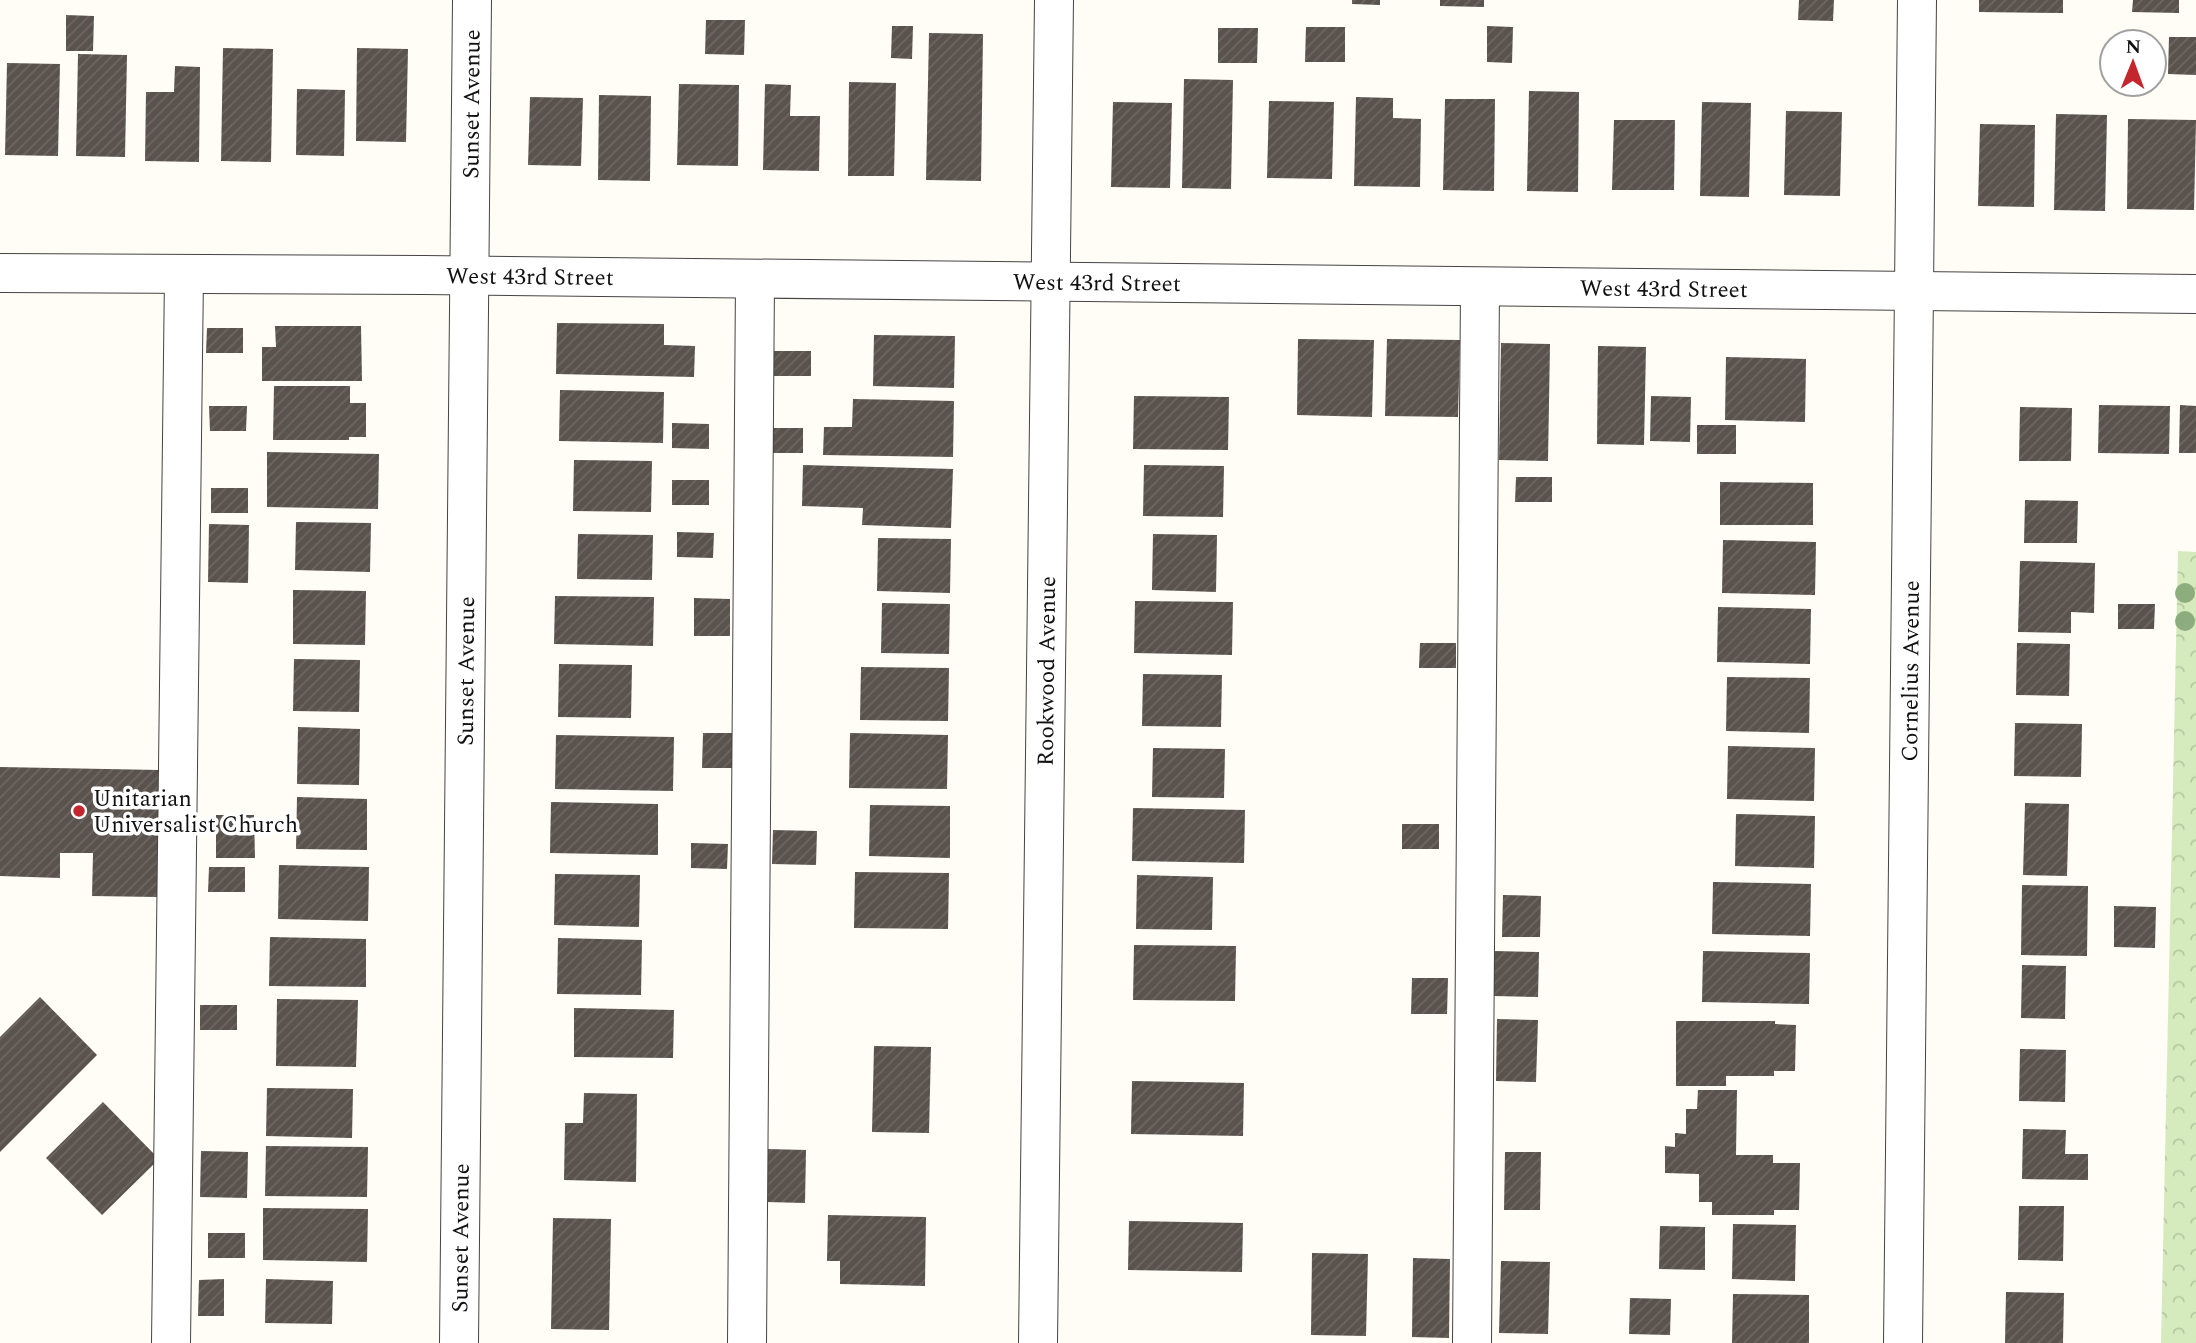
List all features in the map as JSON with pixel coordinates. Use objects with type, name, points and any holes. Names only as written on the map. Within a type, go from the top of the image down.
[{"type":"street","name":"Sunset Avenue","points":[[459,1343],[472,0]]},
{"type":"street","name":"Rookwood Avenue","points":[[1038,1343],[1054,0]]},
{"type":"street","name":"Cornelius Avenue","points":[[1903,1343],[1917,0]]},
{"type":"street","name":"West 43rd Street","points":[[0,273],[2196,294]]},
{"type":"street","points":[[171,1343],[184,274]]},
{"type":"street","points":[[747,1343],[755,280]]},
{"type":"street","points":[[1472,1343],[1480,287]]},
{"type":"green space","points":[[2178,551],[2196,552],[2196,1343],[2161,1343]]},
{"type":"building","points":[[1352,0],[1380,0],[1380,5],[1352,4]]},
{"type":"building","points":[[1440,0],[1484,0],[1484,7],[1440,6]]},
{"type":"building","points":[[1799,0],[1834,0],[1833,21],[1798,20]]},
{"type":"building","points":[[1979,0],[2063,0],[2063,13],[1979,12]]},
{"type":"building","points":[[2133,0],[2179,0],[2179,13],[2132,12]]},
{"type":"building","points":[[66,15],[94,16],[93,51],[66,51]]},
{"type":"building","points":[[706,20],[745,20],[744,55],[705,54]]},
{"type":"building","points":[[892,26],[913,26],[912,59],[891,58]]},
{"type":"building","points":[[1487,26],[1513,27],[1512,63],[1487,62]]},
{"type":"building","points":[[1306,27],[1345,27],[1345,62],[1305,62]]},
{"type":"building","points":[[1218,28],[1258,28],[1257,63],[1218,63]]},
{"type":"building","points":[[929,33],[983,34],[981,181],[926,180]]},
{"type":"building","points":[[2169,37],[2196,37],[2196,75],[2168,74]]},
{"type":"building","points":[[223,48],[273,49],[271,162],[221,161]]},
{"type":"building","points":[[357,48],[408,49],[406,142],[356,141]]},
{"type":"building","points":[[78,54],[127,55],[125,157],[76,156]]},
{"type":"building","points":[[7,63],[60,64],[58,156],[5,155]]},
{"type":"building","points":[[175,66],[200,67],[199,162],[145,161],[146,92],[174,92]]},
{"type":"building","points":[[1184,79],[1233,80],[1231,189],[1182,188]]},
{"type":"building","points":[[849,82],[896,83],[894,176],[848,176]]},
{"type":"building","points":[[679,84],[739,85],[738,166],[677,165]]},
{"type":"building","points":[[765,84],[791,85],[790,116],[820,116],[819,171],[763,170]]},
{"type":"building","points":[[297,89],[345,90],[344,156],[296,155]]},
{"type":"building","points":[[1529,91],[1579,92],[1578,192],[1527,191]]},
{"type":"building","points":[[599,95],[651,96],[650,181],[598,180]]},
{"type":"building","points":[[530,97],[583,98],[581,166],[528,165]]},
{"type":"building","points":[[1356,97],[1393,98],[1393,118],[1421,119],[1420,187],[1354,186]]},
{"type":"building","points":[[1445,99],[1495,99],[1494,191],[1443,190]]},
{"type":"building","points":[[1269,101],[1334,102],[1332,179],[1267,178]]},
{"type":"building","points":[[1113,102],[1172,103],[1170,188],[1111,187]]},
{"type":"building","points":[[1702,102],[1751,103],[1749,197],[1700,196]]},
{"type":"building","points":[[1786,111],[1842,112],[1840,196],[1784,195]]},
{"type":"building","points":[[2056,114],[2107,115],[2105,211],[2054,210]]},
{"type":"building","points":[[2128,119],[2196,120],[2194,210],[2127,209]]},
{"type":"building","points":[[1614,120],[1675,120],[1674,190],[1612,190]]},
{"type":"building","points":[[1980,124],[2035,125],[2034,207],[1978,206]]},
{"type":"building","points":[[557,323],[664,324],[664,345],[695,346],[694,377],[556,374]]},
{"type":"building","points":[[275,326],[361,326],[362,381],[262,381],[262,347],[276,347]]},
{"type":"building","points":[[207,328],[243,328],[243,353],[206,353]]},
{"type":"building","points":[[874,335],[955,336],[954,388],[873,386]]},
{"type":"building","points":[[1298,339],[1374,340],[1372,417],[1297,415]]},
{"type":"building","points":[[1387,339],[1460,340],[1458,417],[1385,416]]},
{"type":"building","points":[[1501,343],[1550,344],[1548,461],[1499,460]]},
{"type":"building","points":[[1598,346],[1646,347],[1644,445],[1597,444]]},
{"type":"building","points":[[774,351],[811,351],[811,376],[774,376]]},
{"type":"building","points":[[1726,357],[1806,359],[1805,422],[1725,420]]},
{"type":"building","points":[[274,386],[350,386],[350,403],[366,403],[366,437],[349,437],[349,440],[273,440]]},
{"type":"building","points":[[560,390],[664,392],[663,443],[559,441]]},
{"type":"building","points":[[1134,396],[1229,397],[1228,450],[1133,449]]},
{"type":"building","points":[[1651,396],[1691,397],[1690,442],[1650,441]]},
{"type":"building","points":[[853,399],[954,401],[953,457],[823,455],[824,427],[852,427]]},
{"type":"building","points":[[2099,405],[2170,406],[2169,454],[2098,453]]},
{"type":"building","points":[[2180,405],[2196,406],[2196,453],[2179,453]]},
{"type":"building","points":[[209,406],[247,406],[246,431],[210,431]]},
{"type":"building","points":[[2020,407],[2072,408],[2071,461],[2019,461]]},
{"type":"building","points":[[672,423],[709,424],[709,449],[672,448]]},
{"type":"building","points":[[1697,425],[1736,425],[1736,454],[1697,454]]},
{"type":"building","points":[[766,428],[803,428],[803,453],[766,453]]},
{"type":"building","points":[[267,452],[379,454],[378,509],[267,507]]},
{"type":"building","points":[[574,460],[652,461],[651,512],[573,511]]},
{"type":"building","points":[[803,465],[953,469],[951,528],[862,525],[863,508],[802,506]]},
{"type":"building","points":[[1144,465],[1224,466],[1223,517],[1143,516]]},
{"type":"building","points":[[1516,477],[1552,477],[1552,502],[1515,502]]},
{"type":"building","points":[[672,480],[709,480],[709,505],[672,505]]},
{"type":"building","points":[[1720,482],[1813,483],[1813,525],[1720,525]]},
{"type":"building","points":[[211,488],[248,488],[248,513],[211,513]]},
{"type":"building","points":[[2025,500],[2078,501],[2077,543],[2024,543]]},
{"type":"building","points":[[296,522],[371,523],[370,572],[295,570]]},
{"type":"building","points":[[209,524],[249,525],[248,583],[208,582]]},
{"type":"building","points":[[677,532],[714,533],[713,558],[677,557]]},
{"type":"building","points":[[578,534],[653,535],[652,580],[577,579]]},
{"type":"building","points":[[1153,534],[1217,535],[1216,592],[1152,590]]},
{"type":"building","points":[[878,538],[951,539],[950,593],[877,591]]},
{"type":"building","points":[[1723,540],[1816,542],[1815,595],[1722,593]]},
{"type":"building","points":[[2020,561],[2095,563],[2094,613],[2071,612],[2071,633],[2018,632]]},
{"type":"building","points":[[293,590],[366,591],[365,645],[293,644]]},
{"type":"building","points":[[555,596],[654,597],[653,646],[554,644]]},
{"type":"building","points":[[694,598],[730,599],[730,636],[694,636]]},
{"type":"building","points":[[1135,601],[1233,602],[1232,655],[1134,653]]},
{"type":"building","points":[[882,603],[950,604],[949,654],[881,653]]},
{"type":"building","points":[[2118,604],[2155,604],[2154,629],[2118,629]]},
{"type":"building","points":[[1718,607],[1811,609],[1810,664],[1717,662]]},
{"type":"building","points":[[1420,643],[1456,643],[1456,668],[1419,668]]},
{"type":"building","points":[[2017,643],[2070,644],[2069,696],[2016,695]]},
{"type":"building","points":[[294,659],[360,660],[359,712],[293,711]]},
{"type":"building","points":[[559,664],[632,665],[631,718],[558,717]]},
{"type":"building","points":[[861,667],[949,668],[948,721],[860,720]]},
{"type":"building","points":[[1143,674],[1222,675],[1221,727],[1142,726]]},
{"type":"building","points":[[1727,677],[1810,678],[1809,733],[1726,731]]},
{"type":"building","points":[[2015,723],[2082,724],[2081,777],[2014,776]]},
{"type":"building","points":[[298,727],[360,729],[359,785],[297,784]]},
{"type":"building","points":[[703,733],[736,733],[736,768],[702,768]]},
{"type":"building","points":[[850,733],[948,735],[947,789],[849,788]]},
{"type":"building","points":[[556,735],[674,737],[673,791],[555,789]]},
{"type":"building","points":[[1728,746],[1815,748],[1814,801],[1727,799]]},
{"type":"building","points":[[1153,748],[1225,749],[1224,798],[1152,797]]},
{"type":"building","name":"Unitarian Universalist Church","points":[[0,767],[159,770],[157,897],[92,896],[93,853],[60,853],[60,878],[0,876]]},
{"type":"building","points":[[297,797],[367,799],[367,850],[296,849]]},
{"type":"building","points":[[551,802],[658,804],[658,855],[550,853]]},
{"type":"building","points":[[2025,803],[2069,804],[2067,876],[2023,875]]},
{"type":"building","points":[[870,805],[950,806],[950,858],[869,856]]},
{"type":"building","points":[[1133,808],[1245,810],[1244,863],[1132,861]]},
{"type":"building","points":[[1736,814],[1815,816],[1814,868],[1735,866]]},
{"type":"building","points":[[216,815],[254,815],[255,858],[216,858]]},
{"type":"building","points":[[1402,824],[1439,824],[1439,849],[1402,849]]},
{"type":"building","points":[[773,830],[817,831],[816,865],[772,864]]},
{"type":"building","points":[[691,843],[728,844],[727,869],[691,868]]},
{"type":"building","points":[[279,865],[369,867],[368,921],[278,919]]},
{"type":"building","points":[[209,867],[245,867],[245,892],[208,892]]},
{"type":"building","points":[[855,872],[949,873],[948,929],[854,928]]},
{"type":"building","points":[[555,874],[640,875],[639,927],[554,925]]},
{"type":"building","points":[[1137,875],[1213,877],[1212,930],[1136,929]]},
{"type":"building","points":[[1713,882],[1811,884],[1810,936],[1712,934]]},
{"type":"building","points":[[2022,885],[2088,886],[2087,956],[2021,955]]},
{"type":"building","points":[[1503,895],[1541,896],[1540,937],[1502,937]]},
{"type":"building","points":[[2114,906],[2156,907],[2155,948],[2114,947]]},
{"type":"building","points":[[270,937],[366,939],[366,987],[269,986]]},
{"type":"building","points":[[558,938],[642,940],[641,995],[557,994]]},
{"type":"building","points":[[1134,945],[1236,946],[1235,1001],[1133,1000]]},
{"type":"building","points":[[1494,951],[1539,952],[1538,997],[1494,996]]},
{"type":"building","points":[[1703,951],[1810,953],[1809,1004],[1702,1002]]},
{"type":"building","points":[[2022,965],[2066,966],[2065,1019],[2021,1018]]},
{"type":"building","points":[[1412,978],[1448,978],[1447,1014],[1411,1014]]},
{"type":"building","points":[[40,997],[97,1055],[0,1152],[0,1037]]},
{"type":"building","points":[[277,999],[358,1000],[356,1067],[276,1066]]},
{"type":"building","points":[[200,1005],[237,1005],[237,1030],[200,1030]]},
{"type":"building","points":[[574,1008],[674,1010],[673,1058],[574,1057]]},
{"type":"building","points":[[1497,1019],[1538,1020],[1536,1082],[1496,1081]]},
{"type":"building","points":[[1676,1021],[1775,1021],[1775,1024],[1796,1025],[1795,1071],[1774,1071],[1774,1076],[1726,1076],[1726,1086],[1676,1086]]},
{"type":"building","points":[[874,1046],[931,1047],[929,1133],[872,1132]]},
{"type":"building","points":[[2020,1049],[2066,1050],[2065,1102],[2019,1101]]},
{"type":"building","points":[[1132,1081],[1244,1083],[1243,1136],[1131,1134]]},
{"type":"building","points":[[267,1088],[353,1089],[352,1138],[266,1136]]},
{"type":"building","points":[[1698,1090],[1737,1090],[1736,1155],[1773,1155],[1773,1163],[1800,1163],[1799,1210],[1774,1210],[1774,1215],[1712,1215],[1712,1202],[1699,1202],[1699,1174],[1665,1173],[1665,1146],[1675,1147],[1675,1133],[1686,1134],[1686,1109],[1697,1109]]},
{"type":"building","points":[[584,1093],[637,1094],[636,1182],[564,1180],[565,1123],[583,1123]]},
{"type":"building","points":[[103,1102],[159,1159],[102,1215],[46,1158]]},
{"type":"building","points":[[2023,1129],[2066,1130],[2065,1154],[2088,1154],[2088,1180],[2022,1179]]},
{"type":"building","points":[[266,1146],[368,1147],[367,1197],[265,1196]]},
{"type":"building","points":[[767,1149],[806,1150],[805,1203],[766,1202]]},
{"type":"building","points":[[201,1151],[248,1152],[247,1198],[200,1197]]},
{"type":"building","points":[[1505,1152],[1541,1152],[1540,1210],[1504,1210]]},
{"type":"building","points":[[2019,1206],[2064,1206],[2063,1261],[2018,1260]]},
{"type":"building","points":[[263,1208],[368,1209],[367,1262],[263,1260]]},
{"type":"building","points":[[828,1215],[926,1217],[925,1286],[840,1284],[840,1261],[827,1261]]},
{"type":"building","points":[[553,1218],[611,1219],[609,1330],[551,1329]]},
{"type":"building","points":[[1129,1221],[1243,1223],[1242,1272],[1128,1270]]},
{"type":"building","points":[[1733,1224],[1796,1225],[1795,1281],[1732,1279]]},
{"type":"building","points":[[1660,1226],[1705,1227],[1705,1270],[1659,1269]]},
{"type":"building","points":[[208,1233],[245,1233],[245,1258],[208,1258]]},
{"type":"building","points":[[1312,1253],[1368,1254],[1366,1336],[1311,1335]]},
{"type":"building","points":[[1413,1258],[1450,1259],[1449,1338],[1412,1337]]},
{"type":"building","points":[[1501,1261],[1550,1262],[1548,1334],[1499,1333]]},
{"type":"building","points":[[224,1279],[224,1316],[198,1316],[199,1280]]},
{"type":"building","points":[[266,1279],[333,1281],[332,1324],[265,1323]]},
{"type":"building","points":[[2006,1292],[2064,1293],[2063,1343],[2005,1343]]},
{"type":"building","points":[[1733,1294],[1809,1295],[1809,1343],[1732,1343]]},
{"type":"building","points":[[1630,1298],[1671,1299],[1670,1335],[1629,1334]]},
{"type":"place","name":"Unitarian Universalist Church","points":[[79,811]]}]
